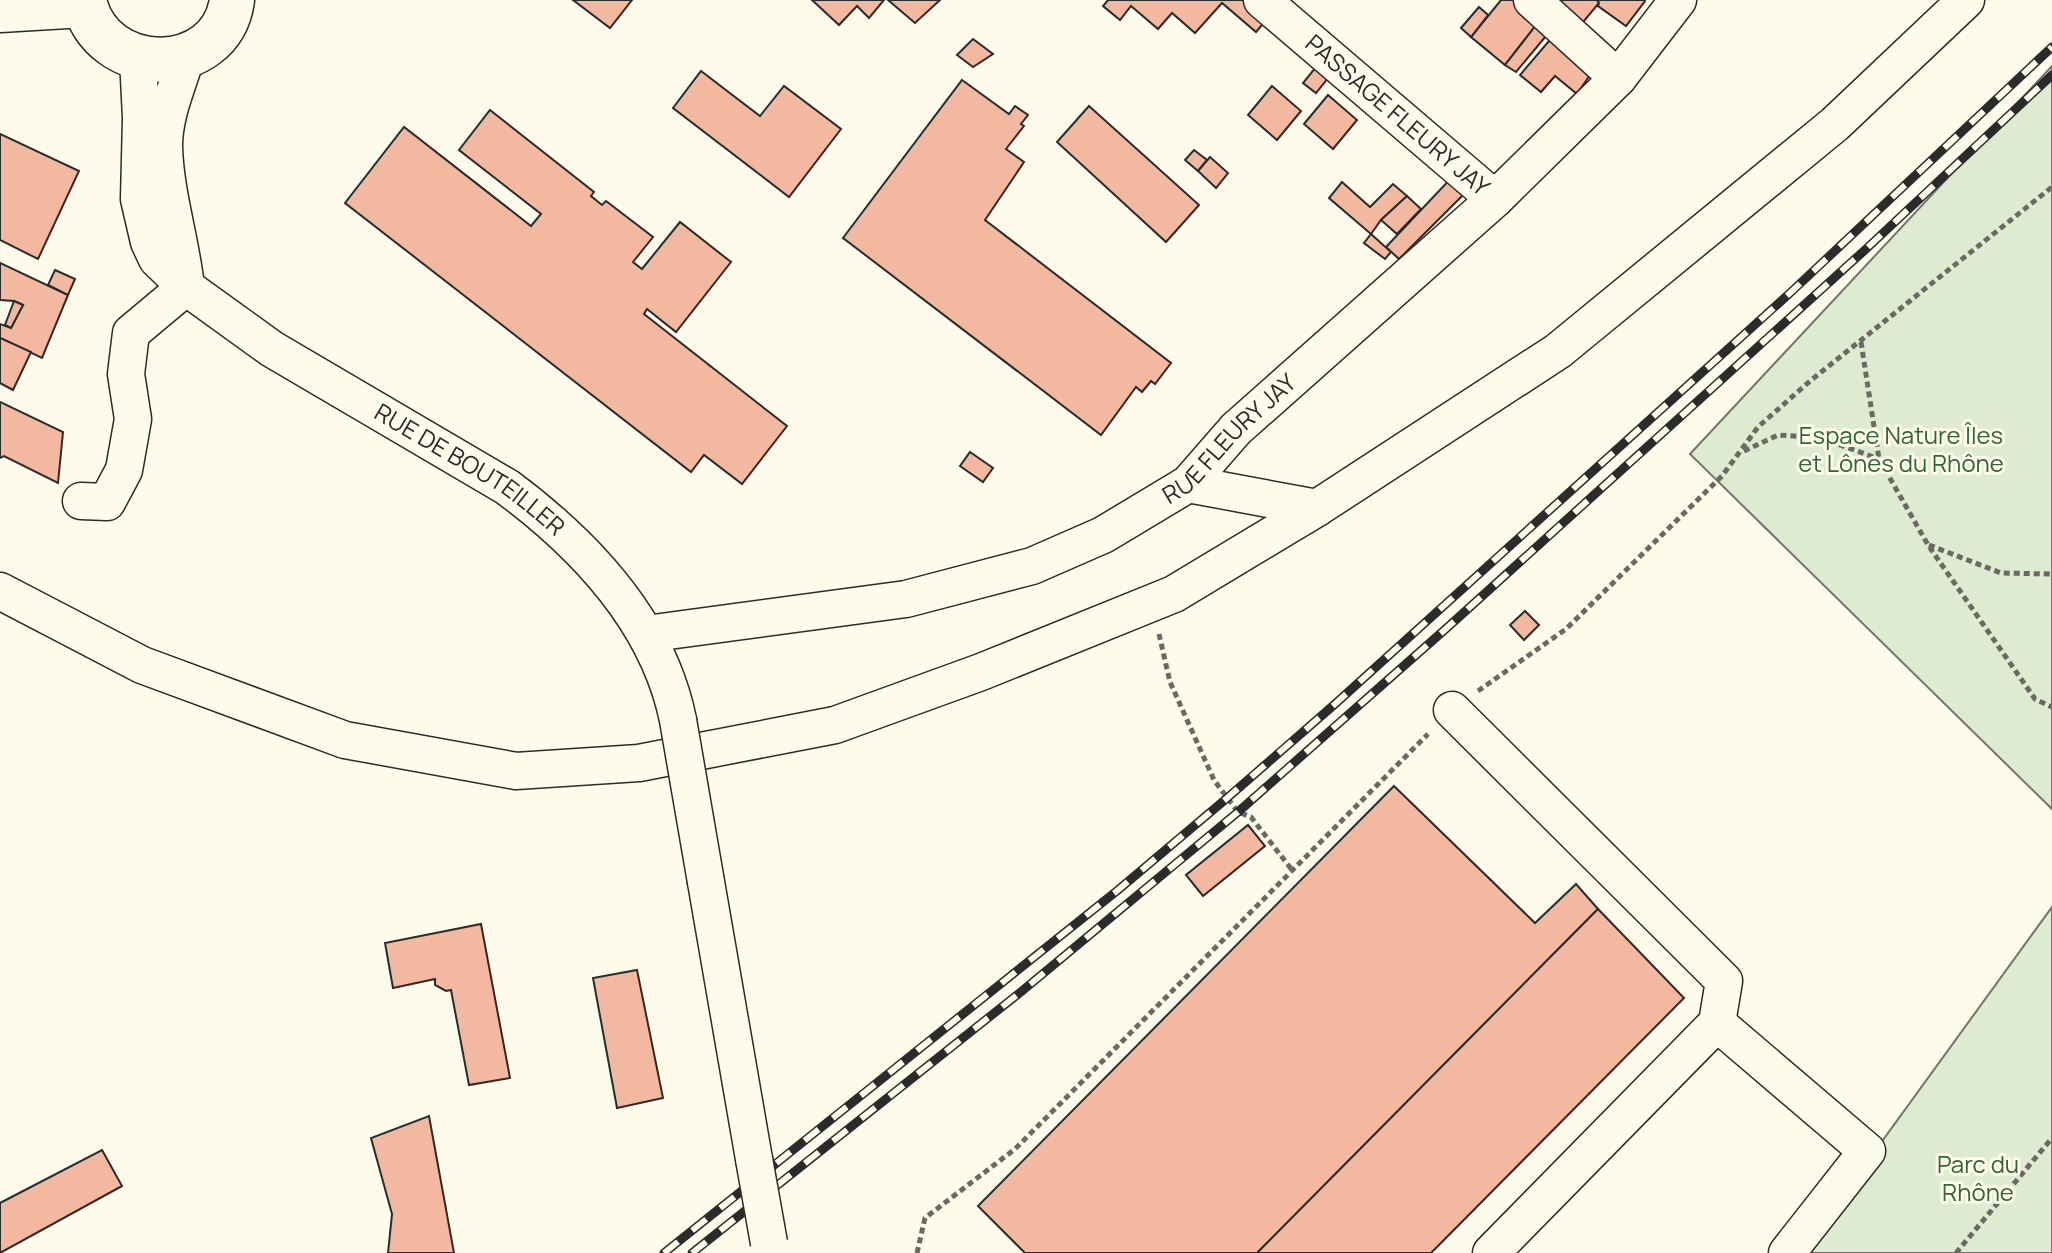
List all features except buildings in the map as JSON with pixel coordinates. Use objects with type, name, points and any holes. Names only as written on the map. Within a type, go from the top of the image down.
[{"type":"main road","points":[[0,10],[84,2],[96,28],[114,47],[138,58],[163,61],[187,55],[206,44],[221,27],[232,0]]},
{"type":"street","name":"PASSAGE FLEURY JAY","points":[[1262,0],[1495,199]]},
{"type":"street","points":[[1532,0],[1618,78]]},
{"type":"street","name":"RUE FLEURY JAY","points":[[646,634],[906,599],[1032,566],[1103,535],[1188,484],[1236,429],[1495,199],[1618,78],[1678,0]]},
{"type":"street","points":[[0,591],[142,665],[345,740],[516,771],[639,763],[835,725],[981,672],[1174,594],[1317,508],[1558,351],[1835,124],[1966,0]]},
{"type":"street","points":[[81,501],[107,502],[124,470],[133,419],[126,374],[131,333],[186,287],[167,181],[164,143],[169,113],[187,55]]},
{"type":"street","name":"RUE DE BOUTEILLER","points":[[138,58],[141,118],[139,199],[157,259],[186,287],[272,349],[495,480],[542,513],[612,585],[646,634],[665,670],[678,720],[770,1248]]},
{"type":"street","points":[[1188,484],[1317,508]]},
{"type":"street","points":[[1452,710],[1724,981],[1717,1023],[1491,1253]]},
{"type":"street","points":[[1717,1023],[1867,1151],[1787,1253]]},
{"type":"path","points":[[917,1253],[925,1218],[1015,1149],[1452,710],[1566,629],[1722,476],[1758,427],[1810,381],[2051,190]]},
{"type":"path","points":[[1861,341],[1879,459],[1928,545],[2035,699],[2052,707]]},
{"type":"path","points":[[1743,451],[1778,435],[1821,438],[1879,459]]},
{"type":"path","points":[[1928,545],[2001,573],[2052,574]]},
{"type":"path","points":[[1148,605],[1164,648],[1170,682],[1214,780],[1238,812],[1251,817],[1292,870]]},
{"type":"path","points":[[1956,1253],[2052,1138]]},
{"type":"green space","name":"Espace Nature Îles et Lônes du Rhône","points":[[2052,66],[2052,809],[1690,454]]},
{"type":"green space","name":"Parc du Rhône","points":[[2052,907],[2052,1253],[1801,1253]]},
{"type":"railway","points":[[664,1253],[1118,890],[1226,799],[1790,293],[2052,47]]},
{"type":"railway","points":[[692,1253],[1022,991],[1238,812],[1866,249],[2052,75]]}]
